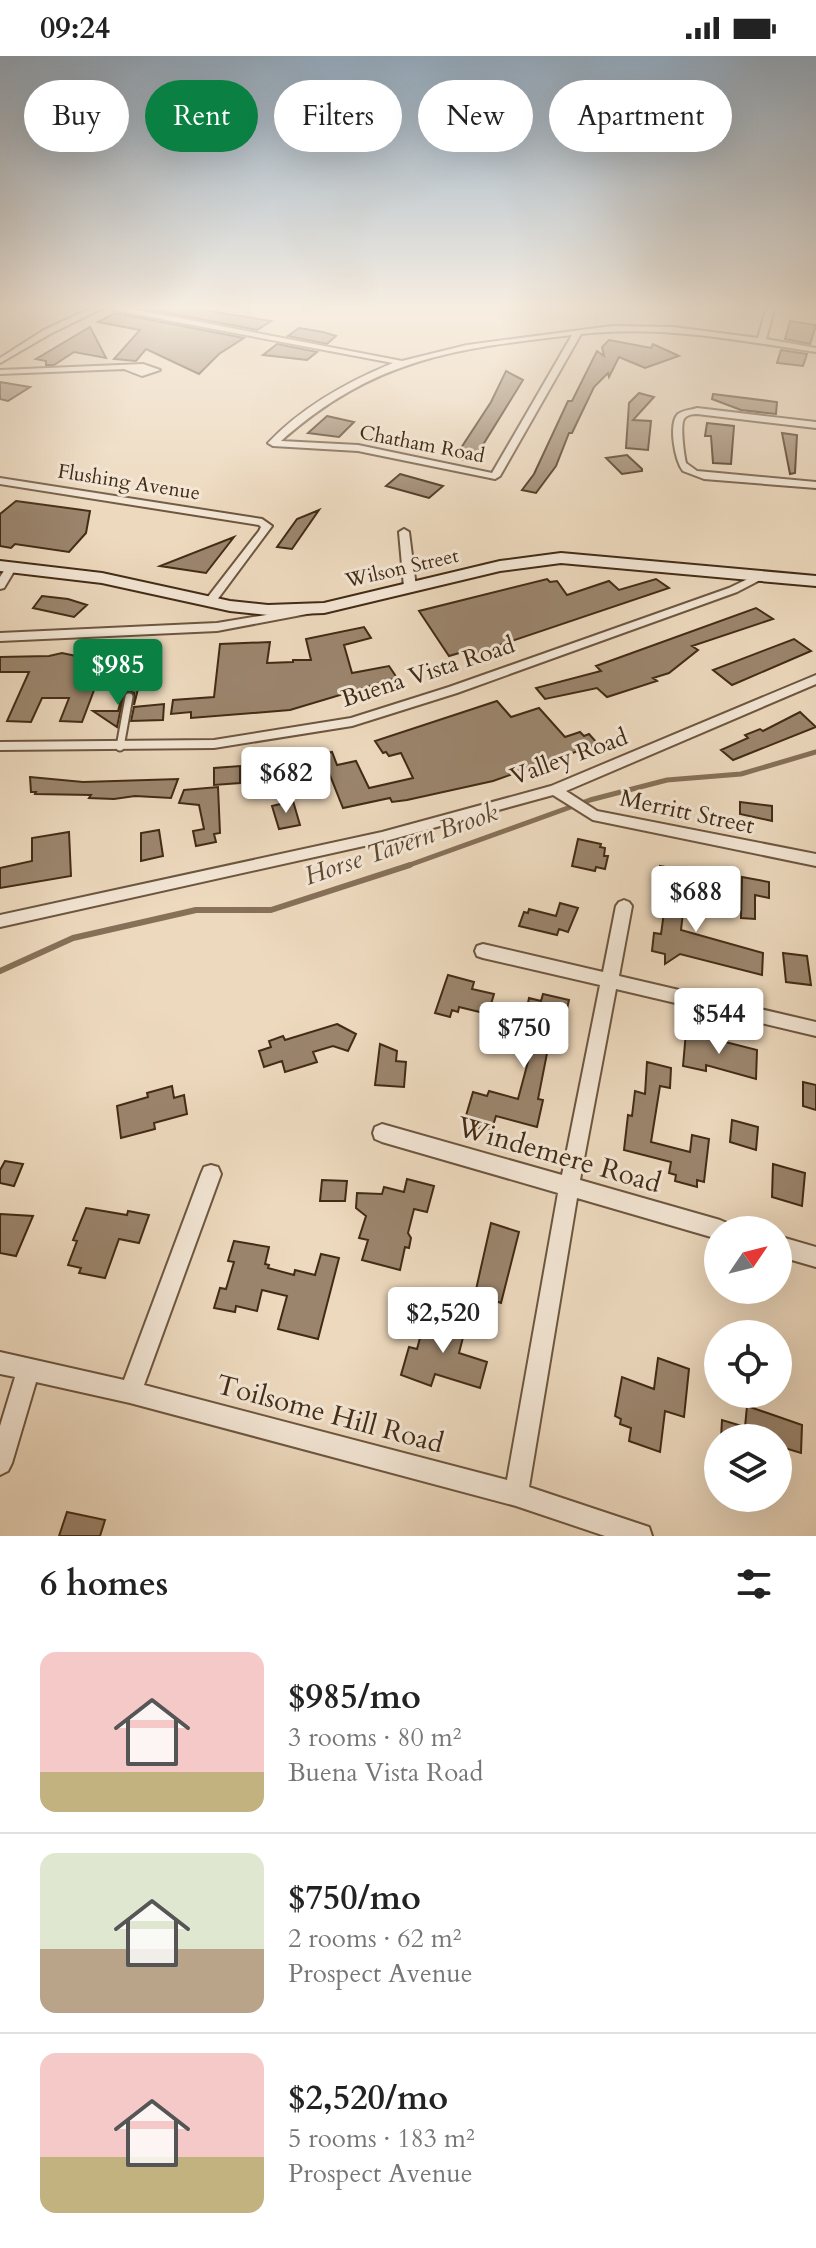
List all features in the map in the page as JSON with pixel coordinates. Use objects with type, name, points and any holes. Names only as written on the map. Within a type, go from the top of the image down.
[{"type":"main road","name":"Wilson Street","points":[[5,567],[102,578],[210,602],[268,610],[324,608],[500,566],[561,558],[816,581]]},
{"type":"street","name":"Chatham Road","points":[[371,375],[333,393],[303,414],[273,443],[358,448],[495,476],[553,375]]},
{"type":"street","points":[[816,425],[703,411],[688,413],[679,419],[680,464],[686,471],[704,476],[816,485]]},
{"type":"street","name":"Flushing Avenue","points":[[0,481],[252,519],[265,524],[266,529],[210,602]]},
{"type":"street","points":[[404,532],[410,587]]},
{"type":"street","points":[[0,586],[5,567]]},
{"type":"street","name":"Buena Vista Road","points":[[0,746],[214,744],[352,722],[468,685],[733,590],[760,576]]},
{"type":"street","points":[[0,637],[217,627],[324,608]]},
{"type":"street","name":"Valley Road","points":[[0,921],[382,837],[560,794],[816,679]]},
{"type":"street","name":"Merritt Street","points":[[560,794],[593,815],[816,860]]},
{"type":"street","points":[[516,1494],[569,1187],[624,906]]},
{"type":"street","points":[[483,951],[816,1029]]},
{"type":"street","name":"Windemere Road","points":[[382,1133],[704,1225]]},
{"type":"street","points":[[130,1392],[211,1174]]},
{"type":"street","points":[[792,1250],[816,1257]]},
{"type":"street","name":"Toilsome Hill Road","points":[[0,1363],[130,1392],[516,1494],[640,1536]]},
{"type":"street","points":[[0,1463],[29,1369]]},
{"type":"lane","points":[[120,747],[129,697]]},
{"type":"building","points":[[504,375],[514,375],[523,380],[473,461],[458,459],[462,451],[459,451],[491,402]]},
{"type":"building","points":[[585,375],[606,375],[594,387],[572,433],[569,433],[556,466],[536,493],[522,490],[534,474],[568,401],[572,401]]},
{"type":"building","points":[[0,382],[30,387],[8,401],[0,399]]},
{"type":"building","points":[[639,393],[654,397],[633,420],[651,421],[648,450],[626,448],[629,403]]},
{"type":"building","points":[[713,394],[777,402],[776,414],[741,410],[712,399]]},
{"type":"building","points":[[327,416],[354,422],[339,437],[308,433]]},
{"type":"building","points":[[707,423],[734,426],[731,464],[713,463],[711,436],[705,436]]},
{"type":"building","points":[[782,433],[797,435],[795,473],[790,474]]},
{"type":"building","points":[[627,455],[642,471],[622,474],[606,458]]},
{"type":"building","points":[[400,474],[443,486],[429,498],[386,486]]},
{"type":"building","points":[[16,501],[90,511],[86,533],[69,552],[15,544],[11,548],[0,546],[0,514]]},
{"type":"building","points":[[319,510],[292,549],[277,547],[297,519]]},
{"type":"building","points":[[234,537],[206,573],[160,566]]},
{"type":"building","points":[[547,579],[557,581],[567,595],[609,581],[619,590],[656,579],[669,588],[470,655],[466,651],[449,656],[419,611]]},
{"type":"building","points":[[42,596],[87,605],[74,617],[33,608]]},
{"type":"building","points":[[756,608],[773,619],[692,646],[698,650],[669,673],[653,678],[657,681],[607,697],[597,688],[545,699],[536,688],[601,671],[596,666]]},
{"type":"building","points":[[364,627],[371,638],[344,645],[352,673],[389,666],[397,678],[290,710],[191,718],[191,712],[171,714],[173,700],[214,697],[220,644],[270,642],[267,663],[311,660],[306,639]]},
{"type":"building","points":[[794,639],[811,651],[732,685],[713,670]]},
{"type":"building","points":[[142,649],[139,663],[116,664],[119,650]]},
{"type":"building","points":[[83,652],[108,652],[99,685],[96,685],[82,722],[60,721],[69,698],[42,698],[31,722],[7,721],[29,672],[0,672],[0,657],[62,653],[81,657]]},
{"type":"building","points":[[125,685],[139,685],[134,705],[134,693],[124,693],[117,727],[93,711],[118,711]]},
{"type":"building","points":[[497,701],[511,717],[539,708],[565,737],[580,732],[584,736],[589,734],[598,744],[493,781],[407,800],[392,802],[390,798],[343,808],[329,773],[312,776],[306,757],[332,752],[337,765],[356,761],[369,788],[413,778],[401,753],[389,756],[375,741]]},
{"type":"building","points":[[164,704],[163,720],[131,721],[134,707]]},
{"type":"building","points":[[800,712],[816,727],[733,760],[721,750],[748,738],[745,735],[760,729],[763,731]]},
{"type":"building","points":[[240,766],[240,783],[214,785],[214,768]]},
{"type":"building","points":[[30,777],[83,782],[178,779],[171,798],[135,796],[114,799],[89,798],[91,795],[35,794],[31,792]]},
{"type":"building","points":[[218,787],[220,833],[214,834],[216,842],[196,846],[193,831],[204,829],[199,805],[179,803],[184,790]]},
{"type":"building","points":[[293,801],[300,825],[279,829],[272,806]]},
{"type":"building","points":[[740,802],[772,806],[772,821],[740,814]]},
{"type":"building","points":[[159,830],[163,856],[141,861],[141,833]]},
{"type":"building","points":[[69,832],[71,876],[0,888],[0,868],[32,861],[32,838]]},
{"type":"building","points":[[578,839],[601,844],[600,847],[605,848],[604,856],[608,856],[605,869],[596,867],[595,871],[572,866]]},
{"type":"building","points":[[660,866],[682,870],[677,912],[683,913],[681,930],[763,953],[762,975],[680,954],[665,964],[665,954],[652,951],[654,933],[661,934],[667,891],[657,889]]},
{"type":"building","points":[[742,877],[769,882],[769,898],[755,895],[755,919],[741,918]]},
{"type":"building","points":[[560,903],[578,908],[568,932],[559,929],[557,935],[519,926],[524,912],[528,913],[529,909],[556,916]]},
{"type":"building","points":[[783,953],[807,956],[811,985],[786,982]]},
{"type":"building","points":[[448,975],[474,982],[472,989],[494,994],[488,1014],[459,1007],[458,1012],[452,1010],[450,1017],[435,1013]]},
{"type":"building","points":[[543,994],[569,1000],[562,1031],[553,1029],[551,1033],[538,1099],[543,1100],[537,1127],[496,1116],[491,1132],[475,1127],[476,1122],[465,1119],[473,1092],[487,1096],[489,1091],[518,1099],[529,1058],[525,1056],[531,1029],[523,1026],[529,998],[541,1001]]},
{"type":"building","points":[[337,1024],[356,1034],[348,1051],[333,1046],[313,1052],[317,1062],[285,1072],[282,1061],[264,1067],[259,1051],[271,1047],[269,1041],[283,1036],[285,1040]]},
{"type":"building","points":[[686,1032],[757,1050],[756,1079],[706,1065],[706,1071],[683,1066]]},
{"type":"building","points":[[380,1044],[397,1051],[396,1061],[406,1062],[404,1087],[375,1085]]},
{"type":"building","points":[[647,1062],[671,1068],[670,1088],[660,1086],[651,1142],[690,1152],[692,1135],[709,1139],[704,1182],[697,1180],[697,1187],[675,1181],[676,1175],[669,1173],[671,1162],[624,1150],[628,1115],[632,1116],[635,1091],[645,1094]]},
{"type":"building","points":[[803,1082],[816,1085],[816,1110],[803,1106]]},
{"type":"building","points":[[172,1086],[174,1098],[184,1095],[187,1114],[154,1123],[155,1129],[121,1138],[117,1106]]},
{"type":"building","points":[[732,1120],[758,1127],[756,1150],[730,1142]]},
{"type":"building","points":[[5,1161],[23,1164],[14,1186],[0,1183],[0,1170]]},
{"type":"building","points":[[773,1164],[805,1173],[802,1206],[772,1197]]},
{"type":"building","points":[[407,1179],[434,1186],[427,1212],[414,1209],[408,1233],[411,1238],[409,1248],[405,1247],[400,1270],[362,1260],[368,1240],[359,1238],[366,1216],[356,1208],[357,1193],[382,1194],[384,1187],[404,1192]]},
{"type":"building","points":[[322,1180],[347,1181],[345,1201],[320,1201]]},
{"type":"building","points":[[86,1208],[127,1215],[128,1211],[149,1215],[139,1243],[119,1239],[105,1278],[79,1273],[81,1268],[68,1265],[77,1241],[73,1240]]},
{"type":"building","points":[[0,1214],[33,1216],[16,1256],[0,1253]]},
{"type":"building","points":[[491,1223],[519,1232],[501,1303],[475,1294]]},
{"type":"building","points":[[234,1241],[269,1247],[265,1264],[269,1265],[268,1268],[294,1275],[295,1270],[315,1275],[321,1254],[339,1258],[318,1339],[278,1329],[287,1296],[262,1290],[257,1311],[236,1306],[235,1312],[214,1308],[220,1288],[226,1289],[234,1262],[228,1261]]},
{"type":"building","points":[[445,1315],[467,1322],[459,1353],[487,1362],[480,1388],[435,1374],[431,1386],[401,1375],[409,1347],[417,1349],[426,1316],[443,1321]]},
{"type":"building","points":[[658,1358],[689,1369],[684,1417],[665,1411],[660,1452],[629,1441],[631,1428],[620,1424],[621,1419],[615,1416],[622,1377],[654,1389]]},
{"type":"building","points":[[747,1408],[753,1408],[802,1425],[801,1453],[792,1450],[792,1424],[745,1424]]},
{"type":"building","points":[[67,1512],[105,1520],[100,1536],[59,1536]]},
{"type":"waterway","name":"Horse Tavern Brook","points":[[406,866],[590,800],[667,780],[741,774],[816,752]]},
{"type":"waterway","name":"Horse Tavern Brook","points":[[406,866],[410,865]]},
{"type":"waterway","name":"Horse Tavern Brook","points":[[0,971],[73,938],[196,910],[271,910],[406,866]]}]
